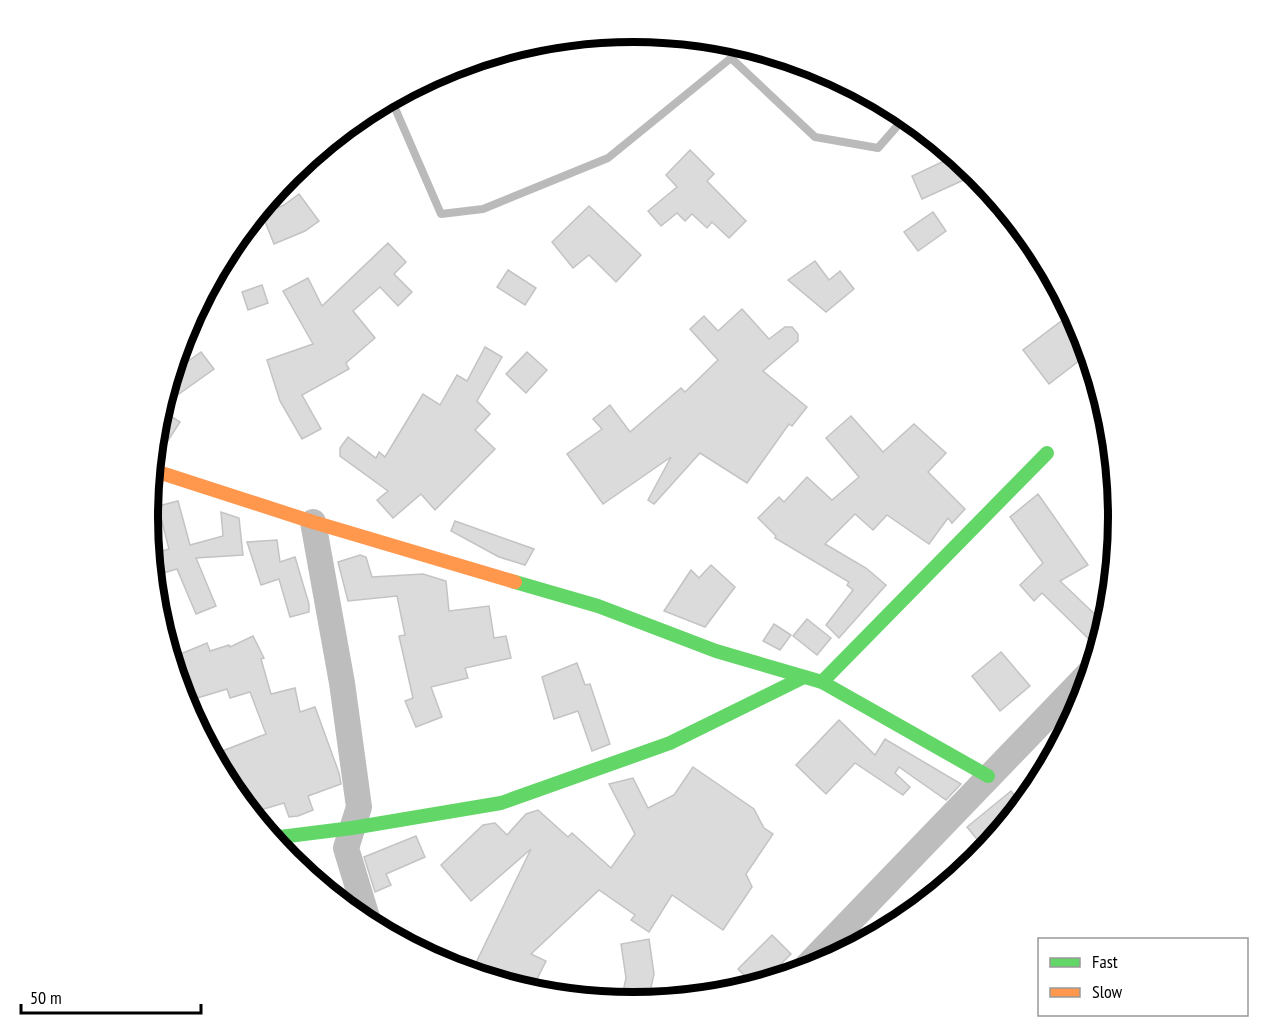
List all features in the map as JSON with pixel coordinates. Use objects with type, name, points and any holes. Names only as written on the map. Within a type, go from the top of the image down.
[{"type":"street","points":[[822,682],[1047,453]]},
{"type":"street","points":[[160,473],[313,522],[598,606],[716,651],[822,682],[988,776]]},
{"type":"street","points":[[313,522],[342,683],[359,807],[346,848],[364,909]]},
{"type":"street","points":[[282,837],[352,828],[501,803],[670,743],[804,677]]},
{"type":"street","points":[[817,955],[1077,685]]},
{"type":"building","points":[[690,150],[714,174],[707,181],[746,221],[729,238],[712,222],[707,228],[692,214],[685,221],[677,213],[661,226],[648,211],[677,187],[666,175]]},
{"type":"building","points":[[946,160],[967,179],[922,199],[912,176]]},
{"type":"building","points":[[299,194],[319,221],[305,231],[274,244],[264,219],[271,210],[284,205]]},
{"type":"building","points":[[589,206],[641,255],[616,282],[589,255],[573,268],[552,242]]},
{"type":"building","points":[[933,212],[946,231],[918,251],[904,232]]},
{"type":"building","points":[[388,243],[406,262],[394,274],[412,292],[398,306],[380,287],[353,311],[375,338],[346,363],[349,369],[302,395],[321,429],[302,439],[280,401],[267,360],[313,344],[283,291],[308,278],[322,306]]},
{"type":"building","points":[[815,261],[829,280],[840,271],[854,289],[826,312],[788,280]]},
{"type":"building","points":[[508,270],[536,288],[525,305],[497,287]]},
{"type":"building","points":[[262,285],[268,303],[248,310],[242,292]]},
{"type":"building","points":[[742,309],[769,339],[785,327],[792,327],[798,334],[798,341],[763,371],[807,407],[792,426],[789,424],[747,483],[700,453],[654,504],[648,500],[671,457],[603,504],[567,454],[602,429],[593,419],[610,405],[630,432],[681,388],[685,392],[718,360],[690,329],[704,316],[718,331]]},
{"type":"building","points":[[1064,319],[1080,360],[1049,384],[1023,350]]},
{"type":"building","points":[[485,347],[502,357],[477,401],[490,414],[475,430],[495,449],[435,510],[421,494],[393,518],[377,500],[388,491],[340,456],[340,448],[348,437],[376,458],[379,452],[385,457],[423,394],[440,405],[457,375],[467,381]]},
{"type":"building","points":[[201,352],[214,369],[173,398],[183,363]]},
{"type":"building","points":[[527,352],[547,370],[526,393],[506,374]]},
{"type":"building","points":[[169,415],[180,422],[163,448]]},
{"type":"building","points":[[851,416],[883,452],[914,424],[946,453],[928,472],[965,509],[952,523],[948,518],[929,544],[887,515],[873,530],[855,514],[825,544],[866,568],[886,585],[839,638],[826,625],[853,590],[847,585],[849,582],[775,538],[776,536],[758,518],[779,497],[784,502],[807,477],[832,500],[859,477],[826,438]]},
{"type":"building","points":[[1038,494],[1088,565],[1060,581],[1097,617],[1092,642],[1042,593],[1034,601],[1020,585],[1043,563],[1010,517]]},
{"type":"building","points":[[178,501],[190,545],[223,536],[221,512],[239,518],[243,555],[196,558],[216,606],[196,614],[177,569],[161,574],[159,552],[169,549],[158,506]]},
{"type":"building","points":[[455,521],[534,549],[525,565],[499,557],[451,531]]},
{"type":"building","points":[[277,540],[280,562],[295,557],[309,604],[309,612],[290,617],[279,579],[261,585],[247,542]]},
{"type":"building","points":[[360,555],[366,557],[372,577],[423,574],[446,581],[449,611],[489,606],[494,638],[506,636],[511,658],[465,668],[468,678],[431,687],[442,717],[416,727],[405,701],[413,698],[399,636],[405,635],[397,596],[348,601],[338,562]]},
{"type":"building","points":[[711,565],[735,587],[705,627],[664,611],[691,570],[699,578]]},
{"type":"building","points":[[807,619],[831,638],[817,655],[793,636]]},
{"type":"building","points":[[774,624],[791,635],[780,650],[763,641]]},
{"type":"building","points":[[253,636],[264,658],[261,659],[271,694],[295,688],[300,712],[315,707],[341,784],[308,796],[313,810],[289,817],[284,803],[260,810],[238,781],[221,752],[266,734],[250,692],[230,698],[227,689],[194,699],[178,655],[207,643],[210,651],[229,645],[230,647]]},
{"type":"building","points":[[1001,652],[1030,686],[1000,711],[972,676]]},
{"type":"building","points":[[577,663],[585,685],[590,684],[610,744],[592,751],[578,711],[554,719],[542,677]]},
{"type":"building","points":[[839,720],[875,755],[885,739],[961,784],[946,800],[899,767],[895,773],[910,787],[903,795],[855,763],[826,794],[796,765]]},
{"type":"building","points":[[693,767],[754,809],[764,828],[773,834],[746,874],[752,887],[723,930],[672,895],[649,932],[631,920],[635,915],[599,890],[531,954],[546,961],[536,982],[475,965],[531,849],[471,901],[441,865],[483,825],[495,823],[507,835],[526,814],[538,810],[568,837],[572,833],[611,868],[635,834],[609,784],[633,778],[648,808],[674,795]]},
{"type":"building","points":[[1011,791],[1016,798],[979,842],[967,827]]},
{"type":"building","points":[[416,836],[425,857],[386,874],[391,885],[375,892],[364,857]]},
{"type":"building","points":[[772,935],[791,954],[775,970],[756,976],[747,978],[738,969]]},
{"type":"building","points":[[649,939],[654,974],[650,991],[623,992],[626,978],[621,944]]},
{"type":"waterway","points":[[394,106],[441,214],[483,209],[608,158],[731,58],[815,137],[878,148],[899,124]]},
{"type":"traffic: fast","points":[[822,682],[1047,453]]},
{"type":"traffic: fast","points":[[515,582],[598,606],[716,651],[822,682],[988,776]]},
{"type":"traffic: fast","points":[[282,837],[352,828],[501,803],[670,743],[804,677]]},
{"type":"traffic: slow","points":[[160,473],[313,522],[515,582]]}]
